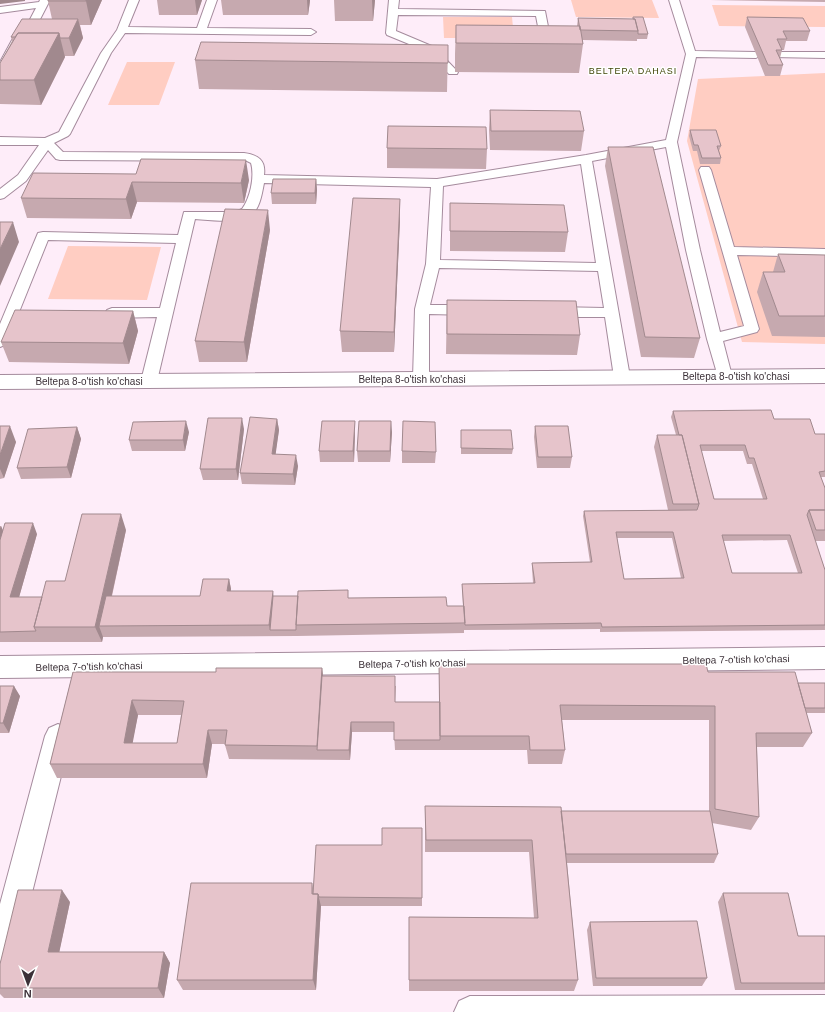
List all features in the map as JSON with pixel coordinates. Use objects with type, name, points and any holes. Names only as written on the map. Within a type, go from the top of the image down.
[{"type":"street","name":"Beltepa 8-o'tish ko'chasi","points":[[0,382],[825,376]]},
{"type":"street","name":"Beltepa 7-o'tish ko'chasi","points":[[0,667],[70,689],[825,658]]},
{"type":"street","points":[[0,961],[70,689]]},
{"type":"street","points":[[470,1012],[825,1011]]},
{"type":"lane","points":[[0,141],[47,142],[64,134],[106,53],[122,30],[134,0]]},
{"type":"lane","points":[[201,32],[212,0]]},
{"type":"lane","points":[[394,0],[391,33],[430,48],[453,72]]},
{"type":"lane","points":[[674,0],[691,54],[671,142],[693,250],[724,376]]},
{"type":"lane","points":[[0,10],[44,2]]},
{"type":"lane","points":[[0,72],[17,40],[30,29],[44,2]]},
{"type":"lane","points":[[393,12],[541,13],[546,42]]},
{"type":"lane","points":[[22,18],[37,16]]},
{"type":"lane","points":[[122,30],[311,32]]},
{"type":"lane","points":[[212,32],[223,38],[223,44]]},
{"type":"lane","points":[[691,54],[756,55]]},
{"type":"lane","points":[[776,55],[825,55]]},
{"type":"lane","points":[[47,142],[60,156],[248,158],[256,160],[258,163],[259,179],[251,208],[248,211],[233,216],[189,215],[149,381]]},
{"type":"lane","points":[[0,195],[22,178],[47,142]]},
{"type":"lane","points":[[259,179],[436,183],[488,176],[586,159],[671,142]]},
{"type":"lane","points":[[586,159],[622,377]]},
{"type":"lane","points":[[705,170],[752,329],[739,331],[714,339]]},
{"type":"lane","points":[[421,378],[422,309],[433,264],[436,183]]},
{"type":"lane","points":[[0,342],[44,236],[183,239]]},
{"type":"lane","points":[[729,251],[825,253]]},
{"type":"lane","points":[[433,264],[604,267]]},
{"type":"lane","points":[[422,309],[485,311]]},
{"type":"lane","points":[[96,313],[165,312]]},
{"type":"lane","points":[[540,312],[611,313]]},
{"type":"lane","points":[[12,313],[27,313]]},
{"type":"shaded area","points":[[571,0],[652,0],[659,18],[576,17]]},
{"type":"shaded area","points":[[712,5],[825,6],[825,27],[719,26]]},
{"type":"shaded area","points":[[443,17],[512,17],[514,38],[444,38]]},
{"type":"shaded area","points":[[127,62],[175,62],[159,105],[108,105]]},
{"type":"shaded area","points":[[825,73],[825,344],[742,342],[687,141],[698,79]]},
{"type":"shaded area","points":[[68,246],[161,247],[147,300],[48,299]]},
{"type":"building","points":[[86,0],[86,1],[48,1]]},
{"type":"building","points":[[633,17],[643,17],[648,34],[638,34],[635,19],[633,19]]},
{"type":"building","points":[[747,17],[803,18],[810,31],[783,31],[787,39],[777,39],[782,50],[776,50],[783,65],[768,65]]},
{"type":"building","points":[[578,18],[635,19],[638,31],[580,30]]},
{"type":"building","points":[[22,19],[78,19],[69,38],[60,38],[59,33],[18,33],[15,37],[11,37]]},
{"type":"building","points":[[456,25],[580,26],[583,44],[456,43]]},
{"type":"building","points":[[18,33],[59,33],[34,80],[0,80],[0,63]]},
{"type":"building","points":[[201,42],[448,45],[448,63],[195,60]]},
{"type":"building","points":[[490,110],[580,111],[584,131],[491,131]]},
{"type":"building","points":[[388,126],[486,127],[487,149],[387,148]]},
{"type":"building","points":[[690,130],[716,130],[721,146],[717,146],[721,158],[702,158],[698,145],[694,145]]},
{"type":"building","points":[[608,147],[653,147],[700,338],[645,337]]},
{"type":"building","points":[[141,159],[246,160],[241,183],[132,182],[126,199],[21,198],[33,173],[136,174]]},
{"type":"building","points":[[273,179],[316,179],[315,193],[271,193]]},
{"type":"building","points":[[353,198],[400,199],[394,332],[340,331]]},
{"type":"building","points":[[450,203],[564,205],[568,232],[450,231]]},
{"type":"building","points":[[225,209],[268,210],[244,342],[195,341]]},
{"type":"building","points":[[0,222],[13,222],[0,249]]},
{"type":"building","points":[[778,254],[825,255],[825,316],[779,316],[763,272],[785,272]]},
{"type":"building","points":[[447,300],[576,301],[580,335],[447,334]]},
{"type":"building","points":[[15,310],[133,311],[123,343],[1,342]]},
{"type":"building","points":[[771,410],[774,419],[810,419],[815,434],[825,434],[825,471],[819,472],[825,488],[825,510],[809,510],[807,515],[825,570],[825,625],[602,627],[601,623],[465,625],[462,584],[535,583],[532,563],[592,562],[584,511],[697,510],[699,504],[682,435],[679,435],[673,411]],"holes":[[[700,445],[745,445],[749,458],[754,458],[767,499],[714,499]],[[616,532],[673,532],[684,578],[624,579]],[[722,535],[790,535],[802,573],[732,573]]]},
{"type":"building","points":[[250,417],[277,419],[272,454],[296,455],[293,474],[240,473]]},
{"type":"building","points":[[208,418],[242,418],[236,469],[200,469]]},
{"type":"building","points":[[186,421],[183,440],[129,440],[133,422]]},
{"type":"building","points":[[322,421],[355,421],[353,451],[319,451]]},
{"type":"building","points":[[359,421],[391,421],[390,451],[357,451]]},
{"type":"building","points":[[403,421],[435,422],[436,452],[402,451]]},
{"type":"building","points":[[0,426],[10,426],[0,455]]},
{"type":"building","points":[[535,426],[568,426],[572,457],[538,457]]},
{"type":"building","points":[[77,427],[67,467],[17,468],[28,429]]},
{"type":"building","points":[[461,430],[511,430],[513,449],[461,448]]},
{"type":"building","points":[[657,435],[682,435],[699,504],[673,504]]},
{"type":"building","points":[[809,510],[825,510],[825,530],[816,530]]},
{"type":"building","points":[[82,514],[121,514],[95,627],[34,627],[46,581],[65,581]]},
{"type":"building","points":[[5,523],[33,523],[10,597],[42,597],[34,627],[36,631],[0,632],[0,540]]},
{"type":"building","points":[[203,579],[229,579],[227,591],[273,591],[269,625],[99,626],[106,596],[200,596]]},
{"type":"building","points":[[348,590],[348,598],[446,597],[447,606],[464,606],[465,623],[296,625],[298,591]]},
{"type":"building","points":[[273,596],[298,596],[296,630],[270,630]]},
{"type":"building","points":[[439,664],[706,664],[708,672],[795,672],[812,733],[756,733],[759,817],[715,809],[715,706],[560,705],[565,750],[530,750],[529,736],[440,736]]},
{"type":"building","points":[[216,668],[322,668],[317,746],[225,745],[227,730],[208,730],[203,764],[50,764],[73,672],[216,672]],"holes":[[[132,700],[184,701],[177,743],[124,743]]]},
{"type":"building","points":[[322,676],[395,676],[395,702],[440,702],[440,740],[394,740],[394,722],[351,722],[349,750],[317,750]]},
{"type":"building","points":[[798,683],[825,683],[825,708],[805,708]]},
{"type":"building","points":[[0,686],[14,686],[3,723],[0,723]]},
{"type":"building","points":[[425,806],[561,807],[578,980],[409,980],[409,917],[538,918],[532,840],[426,840]]},
{"type":"building","points":[[561,811],[710,811],[718,854],[566,854]]},
{"type":"building","points":[[382,828],[422,828],[422,898],[319,897],[318,894],[313,894],[316,845],[382,845]]},
{"type":"building","points":[[191,883],[312,883],[312,894],[318,894],[313,980],[177,980]]},
{"type":"building","points":[[18,890],[62,890],[48,952],[164,952],[158,988],[0,988],[0,964]]},
{"type":"building","points":[[723,893],[788,893],[798,936],[825,936],[825,983],[741,983]]},
{"type":"building","points":[[697,921],[707,978],[596,978],[590,922]]},
{"type":"district","name":"BELTEPA DAHASI","points":[[633,71]]}]
